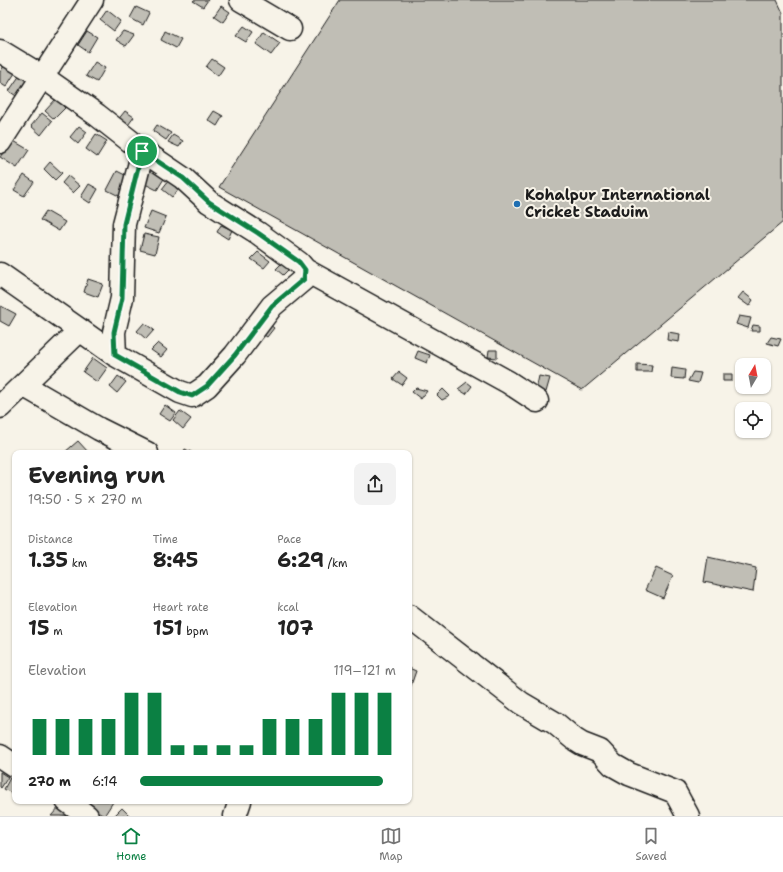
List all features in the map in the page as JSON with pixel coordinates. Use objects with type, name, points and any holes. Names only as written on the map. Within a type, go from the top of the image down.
[{"type":"street","points":[[0,142],[92,0]]},
{"type":"street","points":[[241,0],[290,29]]},
{"type":"street","points":[[0,51],[43,77],[97,115],[142,151],[183,178],[209,202],[258,233],[299,262],[305,270],[508,382],[537,401]]},
{"type":"street","points":[[115,355],[114,332],[122,298],[124,224],[142,151]]},
{"type":"street","points":[[0,274],[115,355],[180,392],[192,396],[207,386],[235,355],[272,306],[304,279],[305,270]]},
{"type":"street","points":[[0,407],[80,330]]},
{"type":"street","points":[[23,385],[99,430],[141,450]]},
{"type":"street","points":[[412,618],[520,702],[555,723],[582,744],[600,751],[613,765],[629,774],[675,792],[688,816]]},
{"type":"street","points":[[71,804],[87,816]]},
{"type":"street","points":[[235,816],[239,804]]},
{"type":"building","points":[[208,0],[203,7],[193,1]]},
{"type":"building","name":"Kohalpur International Cricket Staduim","points":[[340,0],[777,0],[783,13],[783,222],[582,390],[219,187]]},
{"type":"building","points":[[221,6],[230,12],[223,22],[214,16]]},
{"type":"building","points":[[136,7],[149,13],[143,25],[130,18]]},
{"type":"building","points":[[107,10],[121,21],[114,31],[100,20]]},
{"type":"building","points":[[244,26],[253,32],[246,42],[236,36]]},
{"type":"building","points":[[87,31],[97,37],[88,52],[78,45]]},
{"type":"building","points":[[123,31],[134,35],[126,46],[116,40]]},
{"type":"building","points":[[165,31],[181,39],[176,48],[161,40]]},
{"type":"building","points":[[264,32],[280,43],[271,55],[256,44]]},
{"type":"building","points":[[212,59],[224,67],[218,76],[206,67]]},
{"type":"building","points":[[95,62],[105,68],[97,82],[86,76]]},
{"type":"building","points":[[4,66],[15,73],[6,87],[0,83],[0,72]]},
{"type":"building","points":[[20,75],[30,82],[19,98],[9,91]]},
{"type":"building","points":[[56,99],[65,108],[54,119],[45,111]]},
{"type":"building","points":[[125,111],[134,117],[126,128],[117,121]]},
{"type":"building","points":[[214,111],[223,116],[217,126],[208,120]]},
{"type":"building","points":[[42,113],[52,121],[41,135],[31,126]]},
{"type":"building","points":[[157,125],[171,133],[166,140],[153,131]]},
{"type":"building","points":[[79,126],[87,132],[78,144],[70,137]]},
{"type":"building","points":[[96,134],[107,141],[97,157],[86,149]]},
{"type":"building","points":[[173,135],[183,141],[179,147],[168,142]]},
{"type":"building","points":[[12,140],[29,150],[17,168],[0,157]]},
{"type":"building","points":[[50,162],[62,173],[55,180],[44,169]]},
{"type":"building","points":[[151,169],[165,177],[157,190],[143,183]]},
{"type":"building","points":[[117,171],[129,177],[119,196],[107,190]]},
{"type":"building","points":[[24,175],[34,182],[24,196],[14,190]]},
{"type":"building","points":[[68,176],[80,186],[73,193],[62,183]]},
{"type":"building","points":[[169,180],[179,189],[172,197],[162,189]]},
{"type":"building","points":[[89,184],[98,189],[90,203],[81,197]]},
{"type":"building","points":[[46,211],[65,222],[59,231],[40,220]]},
{"type":"building","points":[[151,211],[166,217],[159,233],[144,228]]},
{"type":"building","points":[[221,225],[232,230],[228,239],[217,232]]},
{"type":"building","points":[[144,234],[159,237],[155,254],[140,250]]},
{"type":"building","points":[[258,252],[270,261],[264,268],[251,259]]},
{"type":"building","points":[[281,264],[289,269],[283,275],[276,269]]},
{"type":"building","points":[[88,279],[103,284],[98,297],[84,292]]},
{"type":"building","points":[[743,292],[753,300],[749,306],[738,298]]},
{"type":"building","points":[[1,306],[16,314],[9,326],[0,321]]},
{"type":"building","points":[[739,316],[751,318],[748,328],[736,324]]},
{"type":"building","points":[[265,321],[274,328],[267,337],[258,331]]},
{"type":"building","points":[[144,323],[154,330],[146,339],[137,331]]},
{"type":"building","points":[[753,325],[760,326],[760,331],[751,331]]},
{"type":"building","points":[[668,332],[680,334],[679,342],[667,340]]},
{"type":"building","points":[[771,337],[781,339],[778,346],[767,343]]},
{"type":"building","points":[[158,343],[167,350],[161,357],[151,350]]},
{"type":"building","points":[[489,350],[497,350],[497,358],[488,357]]},
{"type":"building","points":[[418,351],[430,355],[427,363],[415,358]]},
{"type":"building","points":[[93,358],[107,368],[97,382],[83,372]]},
{"type":"building","points":[[637,364],[652,365],[651,372],[637,372]]},
{"type":"building","points":[[672,368],[685,370],[684,379],[671,378]]},
{"type":"building","points":[[399,372],[407,378],[402,385],[393,379]]},
{"type":"building","points":[[693,372],[701,373],[698,383],[688,381]]},
{"type":"building","points":[[723,374],[732,374],[732,381],[723,381]]},
{"type":"building","points":[[118,376],[126,382],[117,393],[110,387]]},
{"type":"building","points":[[539,376],[550,378],[546,392],[536,390]]},
{"type":"building","points":[[467,382],[472,386],[466,394],[458,389]]},
{"type":"building","points":[[416,388],[427,391],[421,399],[412,392]]},
{"type":"building","points":[[443,389],[450,396],[442,400],[437,395]]},
{"type":"building","points":[[165,405],[176,413],[170,421],[159,414]]},
{"type":"building","points":[[180,411],[191,419],[183,429],[173,420]]},
{"type":"building","points":[[78,441],[86,450],[67,450]]},
{"type":"building","points":[[708,557],[756,568],[753,592],[704,582]]},
{"type":"building","points":[[656,568],[673,576],[663,598],[645,590]]},
{"type":"building","points":[[412,669],[416,671],[412,682]]},
{"type":"building","points":[[0,772],[8,777],[1,788],[0,787]]},
{"type":"building","points":[[10,778],[12,779],[12,793],[4,789]]},
{"type":"building","points":[[87,804],[112,804],[104,816],[86,805]]},
{"type":"building","points":[[61,805],[73,816],[51,816]]},
{"type":"building","points":[[122,808],[130,816],[114,816]]},
{"type":"place","name":"Kohalpur International Cricket Staduim","points":[[517,204]]},
{"type":"route","points":[[142,151],[183,178],[209,202],[258,233],[299,262],[305,270],[304,279],[272,306],[235,355],[207,386],[192,396],[180,392],[115,355],[114,332],[122,298],[124,224],[142,151]]}]
